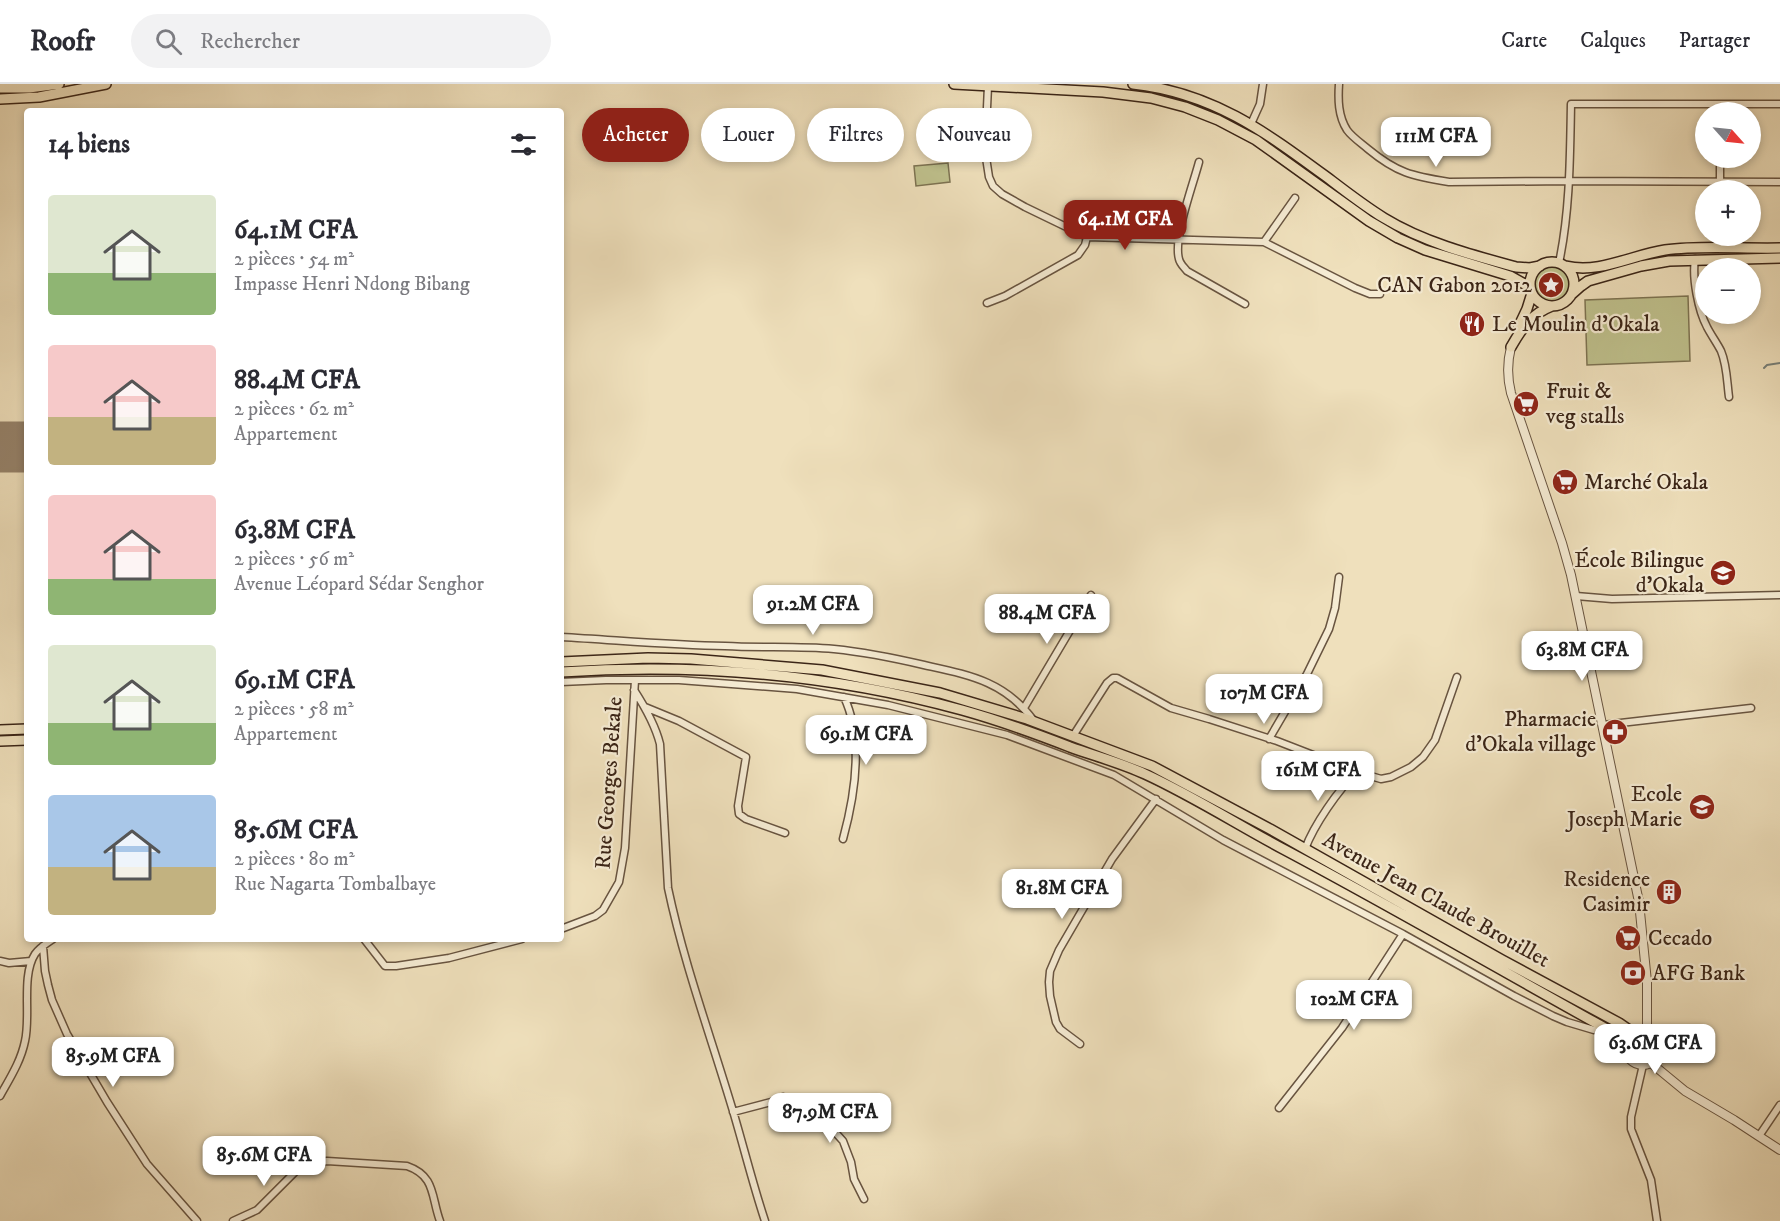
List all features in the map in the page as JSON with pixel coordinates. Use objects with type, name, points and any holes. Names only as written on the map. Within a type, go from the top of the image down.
[{"type":"main road","points":[[0,88],[29,88],[59,84]]},
{"type":"main road","points":[[0,99],[39,97],[106,84]]},
{"type":"main road","points":[[954,84],[1133,95],[1167,101],[1195,110],[1256,140],[1359,215],[1398,238],[1425,250],[1510,276],[1531,290],[1540,303],[1552,306]]},
{"type":"main road","points":[[1133,84],[1170,90],[1200,99],[1233,114],[1271,136],[1375,213],[1405,230],[1516,267],[1530,268],[1552,262],[1580,269],[1595,268],[1676,249],[1780,248]]},
{"type":"main road","points":[[1761,258],[1780,258]]},
{"type":"main road","points":[[1511,347],[1535,314],[1563,303],[1581,285],[1656,263],[1695,259]]},
{"type":"main road","points":[[1562,265],[1571,272],[1574,279],[1572,294]]},
{"type":"main road","points":[[1511,347],[1527,309],[1532,275],[1540,266]]},
{"type":"main road","name":"Avenue Jean Claude Brouillet","points":[[564,662],[648,658],[691,659],[822,670],[940,693],[1034,722],[1152,766],[1632,1032]]},
{"type":"main road","name":"Avenue Jean Claude Brouillet","points":[[564,672],[661,668],[776,675],[855,686],[915,698],[1001,722],[1149,777],[1329,873],[1606,1028],[1626,1042]]},
{"type":"main road","points":[[0,730],[24,729]]},
{"type":"main road","points":[[0,741],[24,740]]},
{"type":"street","points":[[1251,124],[1260,104],[1263,84]]},
{"type":"street","points":[[1339,84],[1338,102],[1347,130],[1378,158],[1401,172],[1449,182],[1569,180],[1695,183]]},
{"type":"street","points":[[988,86],[986,164],[993,186],[1025,207],[1087,237],[1264,242],[1355,288],[1370,294],[1380,294]]},
{"type":"street","points":[[1562,265],[1569,180],[1571,104],[1695,104]]},
{"type":"street","points":[[1761,104],[1780,104]]},
{"type":"street","points":[[1199,162],[1178,240],[1179,258],[1187,271],[1245,304]]},
{"type":"street","points":[[1761,182],[1780,182]]},
{"type":"street","points":[[1264,242],[1295,198]]},
{"type":"street","points":[[987,303],[1005,296],[1078,255],[1087,237]]},
{"type":"street","points":[[1695,259],[1695,278]]},
{"type":"street","points":[[1705,324],[1725,363],[1730,397]]},
{"type":"street","points":[[1511,347],[1508,381],[1564,549],[1576,596],[1640,910],[1647,982],[1647,1029]]},
{"type":"street","points":[[1269,739],[1307,674],[1329,629],[1335,608],[1339,577]]},
{"type":"street","points":[[1576,596],[1612,599],[1780,595]]},
{"type":"street","points":[[1024,708],[1091,596]]},
{"type":"street","points":[[564,637],[726,646],[795,647],[876,655],[975,677],[1005,693],[1024,708],[1034,722]]},
{"type":"street","points":[[1073,736],[1107,683],[1117,678],[1171,708],[1269,739],[1382,779],[1411,767],[1423,757],[1435,740],[1457,677]]},
{"type":"street","points":[[564,682],[635,680],[730,683],[797,689],[888,705],[1007,735],[1114,775],[1223,840],[1553,1016],[1594,1030],[1606,1028]]},
{"type":"street","name":"Rue Georges Bekale","points":[[564,927],[595,916],[603,910],[619,882],[625,848],[635,680]]},
{"type":"street","points":[[634,690],[645,707],[660,744],[668,888],[693,987],[765,1221]]},
{"type":"street","points":[[843,838],[853,798],[855,749],[855,725],[844,697]]},
{"type":"street","points":[[645,707],[680,721],[746,758],[738,806],[739,814],[746,819],[785,833]]},
{"type":"street","points":[[1603,725],[1751,708]]},
{"type":"street","points":[[1305,849],[1309,837],[1342,788],[1357,772]]},
{"type":"street","points":[[1080,1044],[1060,1029],[1055,1018],[1049,982],[1053,962],[1112,859],[1156,799]]},
{"type":"street","points":[[1279,1108],[1342,1028],[1403,934]]},
{"type":"street","points":[[0,1096],[21,1057],[26,1039],[31,961],[36,952],[49,942]]},
{"type":"street","points":[[365,942],[385,966],[449,958],[510,942]]},
{"type":"street","points":[[43,946],[52,1000],[67,1034],[147,1164],[197,1221]]},
{"type":"street","points":[[0,961],[9,963],[31,961]]},
{"type":"street","points":[[1657,1221],[1651,1180],[1631,1129],[1631,1117],[1647,1064],[1659,1054],[1660,1042],[1653,1032],[1647,1029],[1642,1028],[1632,1032],[1626,1042],[1625,1050],[1631,1061],[1647,1064],[1685,1091],[1780,1150]]},
{"type":"street","points":[[733,1112],[775,1101],[783,1096],[834,1131],[843,1141],[851,1162],[854,1179],[864,1199]]},
{"type":"street","points":[[1759,1136],[1780,1105]]},
{"type":"street","points":[[233,1221],[256,1210],[302,1165],[327,1161],[407,1166],[416,1169],[427,1179],[431,1187],[440,1221]]},
{"type":"green space","points":[[948,163],[950,182],[916,186],[914,166]]},
{"type":"green space","points":[[1552,266],[1565,271],[1570,284],[1565,297],[1552,302],[1539,297],[1534,284],[1539,271]]},
{"type":"green space","points":[[1688,296],[1690,361],[1587,365],[1585,300]]},
{"type":"green space","points":[[1644,1035],[1649,1036],[1655,1042],[1655,1052],[1649,1058],[1644,1059],[1639,1058],[1633,1052],[1632,1047],[1633,1042],[1639,1036]]},
{"type":"waterway","points":[[1764,368],[1767,365],[1780,363]]},
{"type":"runway","points":[[0,447],[24,447]]},
{"type":"place","name":"CAN Gabon 2012","points":[[1551,285]]},
{"type":"place","name":"Le Moulin d'Okala","points":[[1472,324]]},
{"type":"place","name":"Fruit & veg stalls","points":[[1526,404]]},
{"type":"place","name":"Marché Okala","points":[[1565,482]]},
{"type":"place","name":"École Bilingue d’Okala","points":[[1723,573]]},
{"type":"place","name":"Pharmacie d'Okala village","points":[[1615,732]]},
{"type":"place","name":"Ecole Joseph Marie","points":[[1702,807]]},
{"type":"place","name":"Residence Casimir","points":[[1669,892]]},
{"type":"place","name":"Cecado","points":[[1628,938]]},
{"type":"place","name":"AFG Bank","points":[[1633,973]]}]
